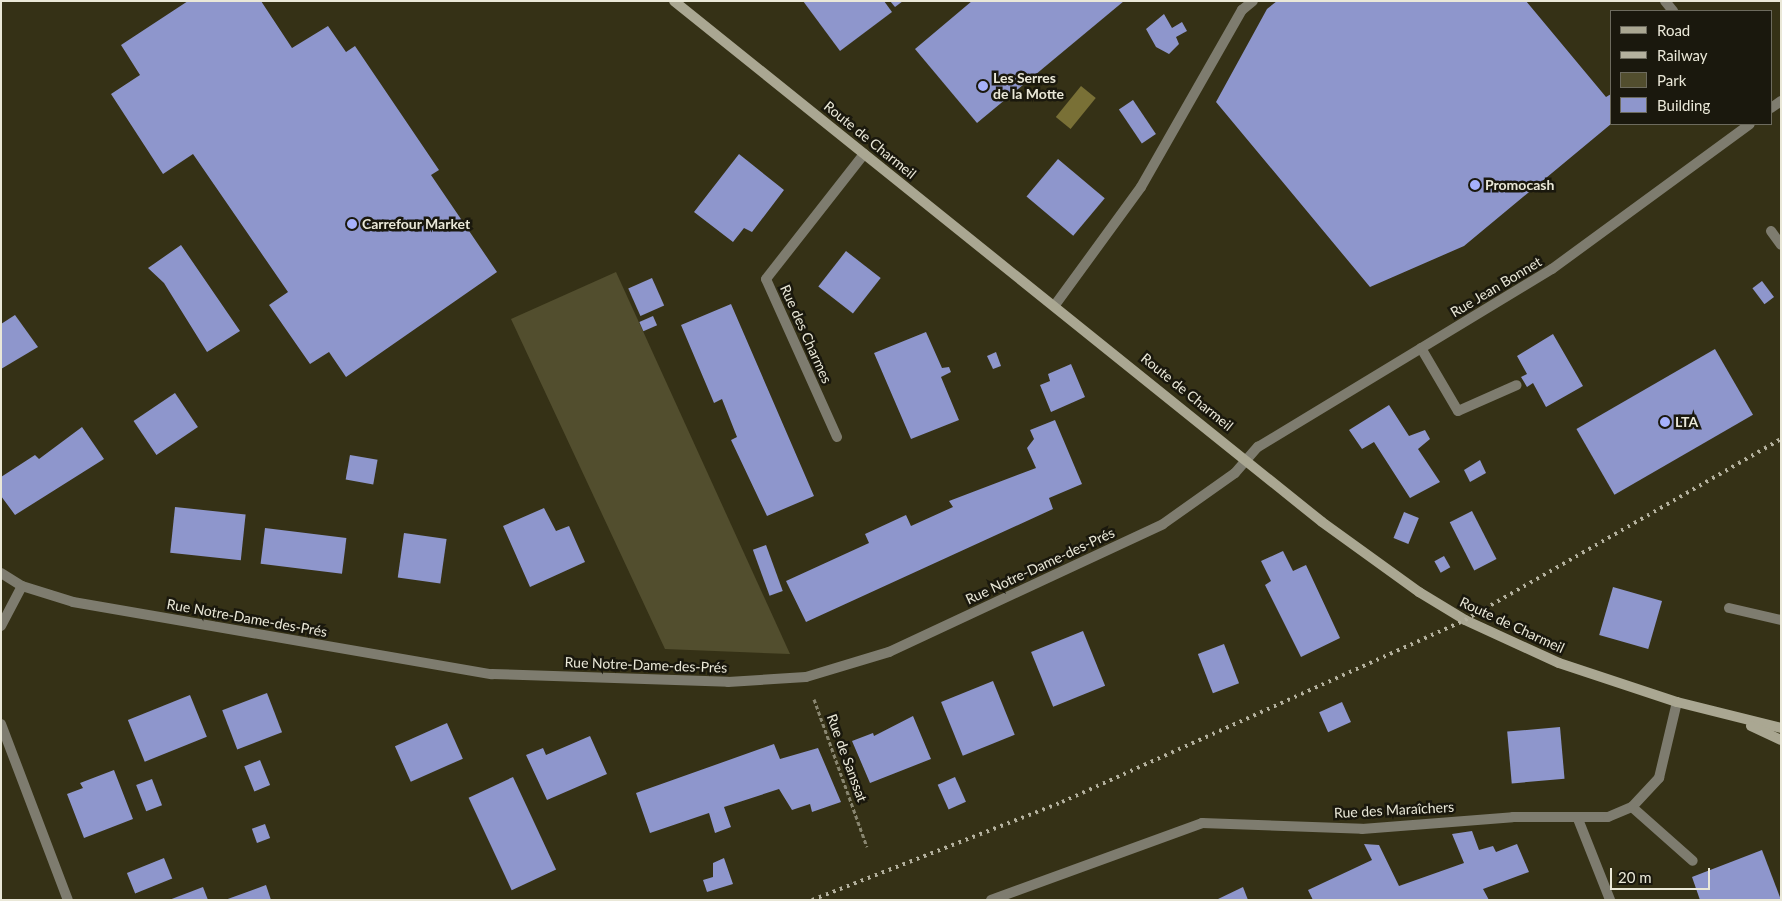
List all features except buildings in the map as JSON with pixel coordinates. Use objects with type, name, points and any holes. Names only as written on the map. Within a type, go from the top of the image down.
[{"type":"main road","name":"Route de Charmeil","points":[[674,1],[1248,459],[1322,522],[1465,620],[1559,663],[1678,702],[1781,728]]},
{"type":"main road","name":"Route de Charmeil","points":[[1732,717],[1781,740]]},
{"type":"street","points":[[1055,305],[1141,187],[1242,10],[1253,1]]},
{"type":"street","name":"Rue Jean Bonnet","points":[[1248,459],[1258,447],[1552,269],[1749,125]]},
{"type":"street","name":"Rue des Charmes","points":[[837,436],[766,279],[864,154]]},
{"type":"street","points":[[1771,232],[1781,245]]},
{"type":"street","points":[[1422,348],[1458,411],[1518,385]]},
{"type":"street","name":"Rue Notre-Dame-des-Prés","points":[[1,573],[22,586],[73,602],[492,674],[728,682],[806,677],[888,652],[1163,524],[1248,459]]},
{"type":"street","points":[[1,626],[22,586]]},
{"type":"street","points":[[1729,608],[1781,620]]},
{"type":"street","name":"Rue des Maraîchers","points":[[991,900],[1202,823],[1362,829],[1513,816],[1578,819],[1608,817],[1632,807],[1659,778],[1678,702]]},
{"type":"street","points":[[1,724],[68,900]]},
{"type":"street","points":[[1632,807],[1692,860]]},
{"type":"street","points":[[1578,819],[1610,900]]},
{"type":"path","name":"Rue de Sanssat","points":[[806,677],[867,847]]},
{"type":"green space","points":[[616,272],[790,654],[665,649],[511,319]]},
{"type":"shaded area","points":[[1081,86],[1096,98],[1071,129],[1056,117]]},
{"type":"railway","points":[[812,900],[1062,802],[1465,620],[1781,439]]},
{"type":"place","name":"Les Serres de la Motte","points":[[983,86]]},
{"type":"place","name":"Promocash","points":[[1475,185]]},
{"type":"place","name":"Carrefour Market","points":[[352,224]]},
{"type":"place","name":"LTA","points":[[1665,422]]}]
